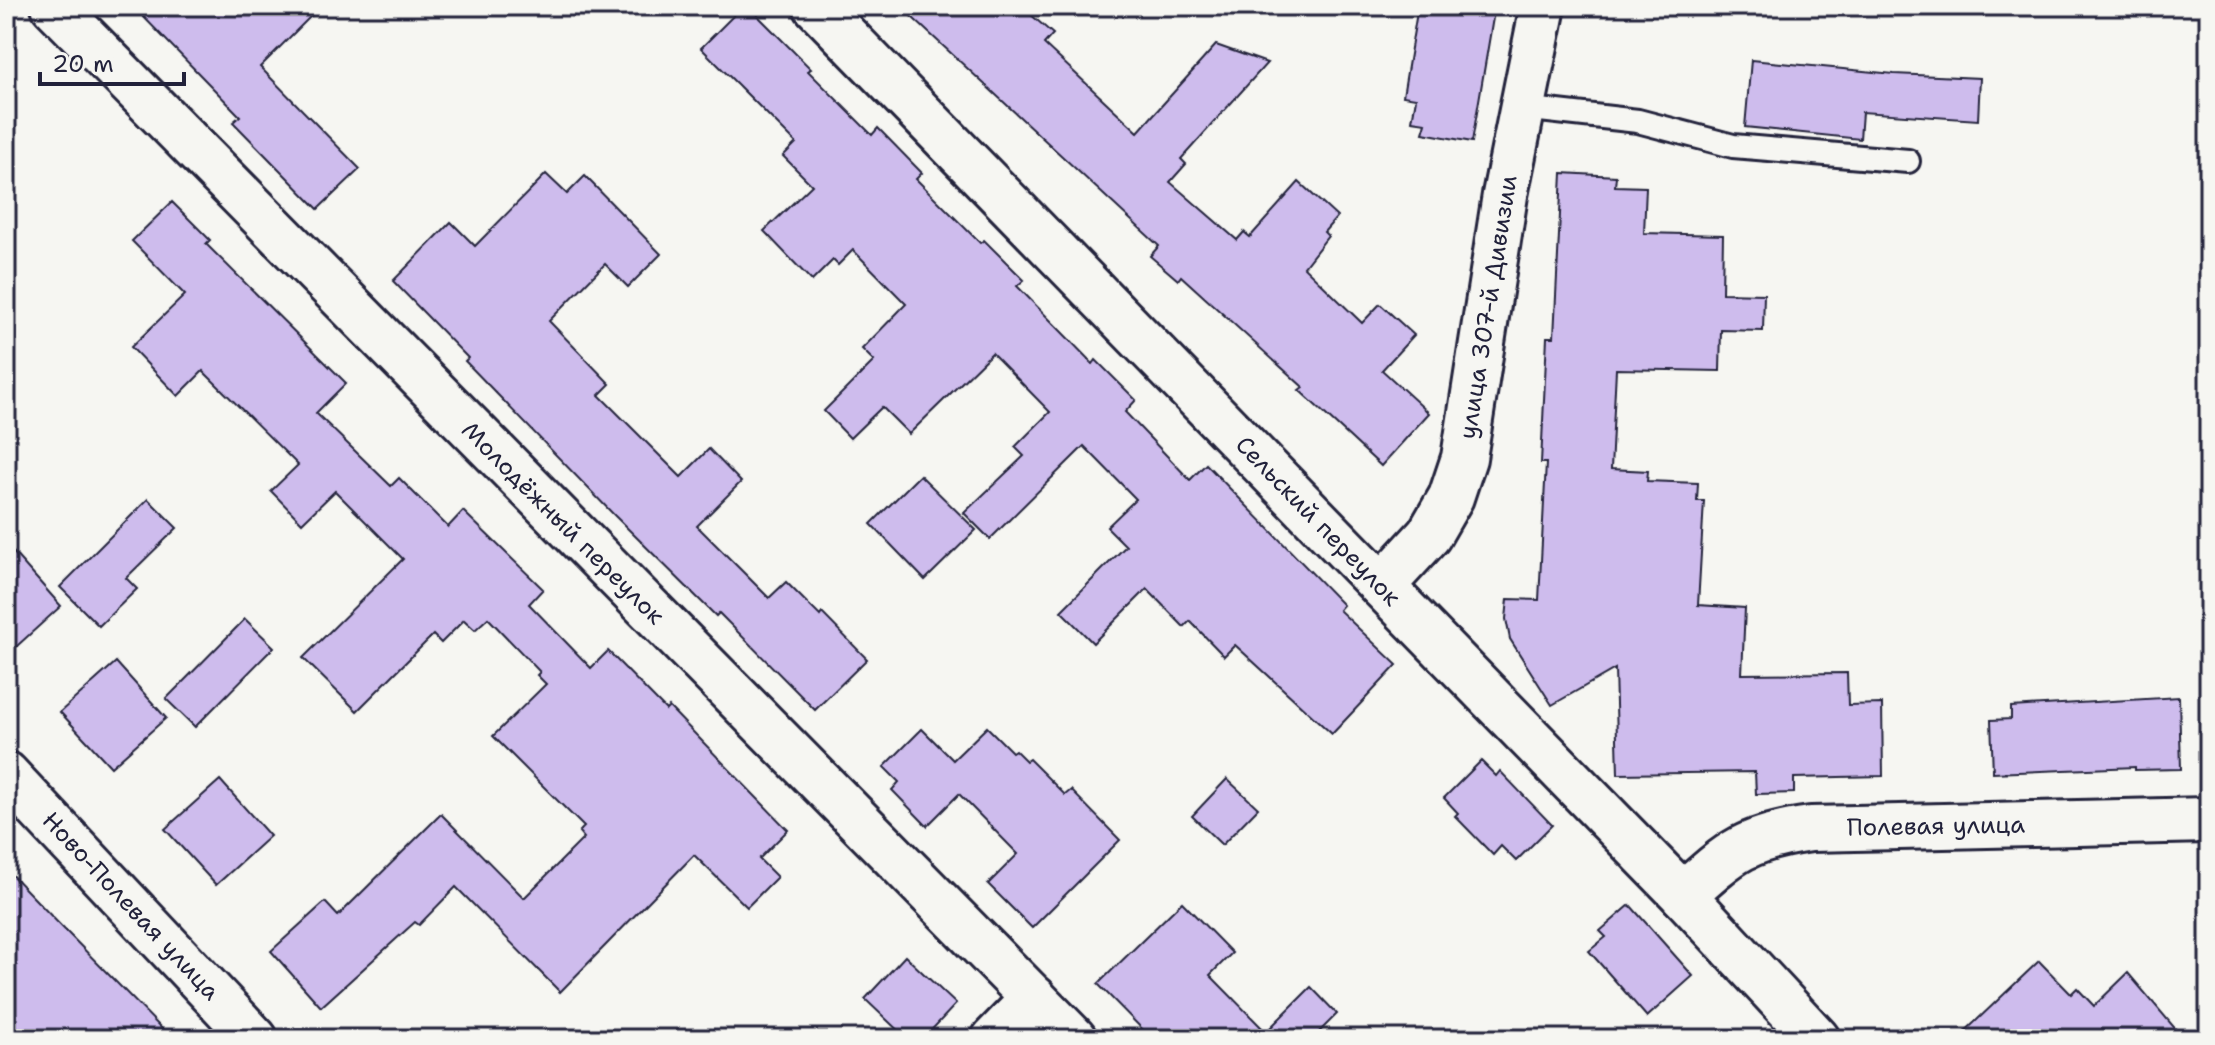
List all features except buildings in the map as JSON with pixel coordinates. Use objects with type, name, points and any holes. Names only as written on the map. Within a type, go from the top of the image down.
[{"type":"street","name":"Молодёжный переулок","points":[[54,6],[1074,1039]]},
{"type":"street","name":"Сельский переулок","points":[[816,6],[1683,895],[1817,1039]]},
{"type":"street","name":"улица 307-й Дивизии","points":[[1382,586],[1429,535],[1451,497],[1464,458],[1522,108],[1543,6]]},
{"type":"street","name":"Ново-Полевая улица","points":[[6,774],[255,1039]]},
{"type":"street","name":"Полевая улица","points":[[1683,895],[1729,854],[1754,841],[1811,829],[2209,820]]},
{"type":"street","points":[[994,1039],[1034,998]]},
{"type":"lane","points":[[1522,108],[1638,121],[1733,146],[1908,161]]}]
